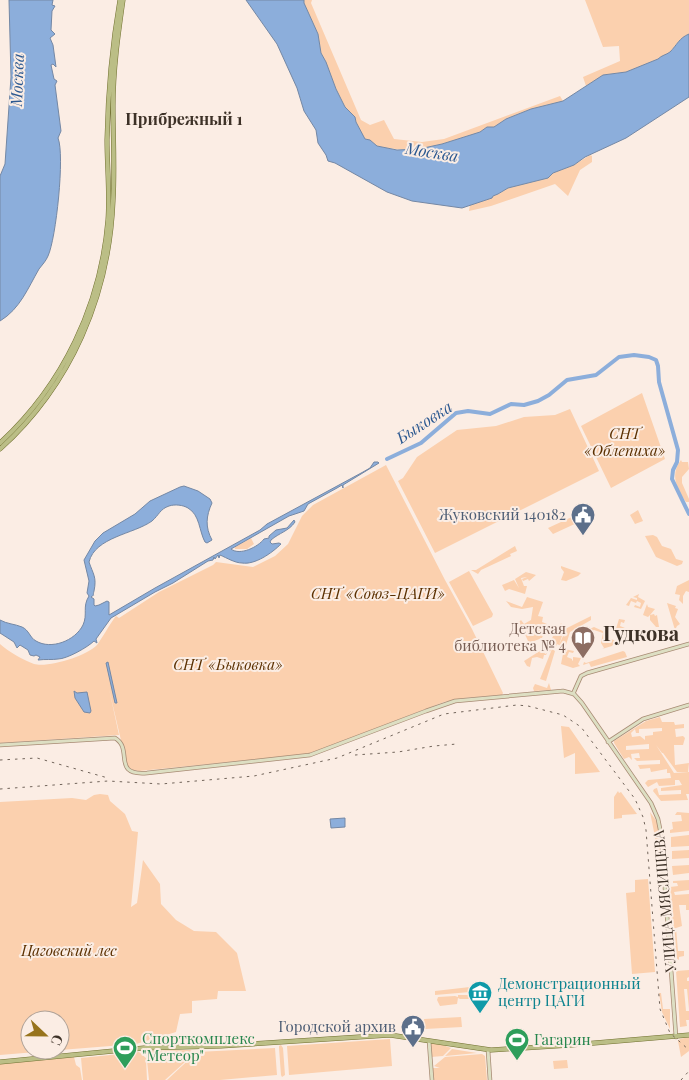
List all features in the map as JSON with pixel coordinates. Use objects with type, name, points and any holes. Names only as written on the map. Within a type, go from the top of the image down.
[{"type":"main road","points":[[0,443],[47,391],[60,370],[79,334],[97,285],[108,220],[108,104],[112,52],[122,0]]},
{"type":"main road","points":[[0,449],[31,418],[50,393],[83,336],[101,286],[112,220],[113,104],[122,0]]},
{"type":"main road","points":[[573,694],[581,676],[587,673],[689,644]]},
{"type":"main road","points":[[0,745],[115,738],[120,742],[128,770],[135,773],[147,773],[310,755],[426,710],[455,701],[572,690],[576,687]]},
{"type":"main road","points":[[576,687],[579,698]]},
{"type":"main road","points":[[563,691],[579,698]]},
{"type":"main road","name":"УЛИЦА МЯСИЩЕВА","points":[[579,698],[651,804],[660,826],[676,1037]]},
{"type":"main road","points":[[608,742],[643,719],[689,705]]},
{"type":"main road","points":[[0,1062],[144,1048],[221,1046],[390,1034],[488,1050],[554,1047],[689,1035]]},
{"type":"main road","points":[[429,1040],[432,1080]]},
{"type":"main road","points":[[488,1050],[490,1080]]},
{"type":"green space","points":[[304,0],[312,0],[311,3],[361,120],[370,125],[384,120],[394,139],[422,142],[444,139],[560,96],[563,101],[531,109],[506,119],[494,127],[487,127],[480,132],[442,144],[408,150],[377,146],[370,140],[365,139],[355,117],[345,107],[336,89],[321,53],[318,34]]},
{"type":"green space","points":[[585,0],[689,0],[689,34],[680,40],[670,52],[658,59],[626,72],[603,75],[586,86],[583,77],[620,61],[619,46],[603,47]]},
{"type":"green space","points":[[590,155],[592,156],[592,162],[580,170],[568,196],[555,184],[491,206],[469,211],[470,204],[492,198],[508,188],[548,178],[553,173],[574,165]]},
{"type":"green space","name":"СНТ «Облепиха»","points":[[642,393],[665,459],[611,488],[581,426]]},
{"type":"green space","points":[[570,409],[599,471],[435,553],[398,481],[403,478],[417,457],[457,430],[496,426],[524,417],[555,415]]},
{"type":"green space","points":[[681,460],[682,462],[688,462],[689,469],[682,477],[682,483],[689,502],[686,502],[682,497],[675,476]]},
{"type":"green space","name":"СНТ «Быковка»","points":[[386,465],[472,629],[503,693],[502,695],[464,698],[444,702],[310,754],[139,771],[127,766],[109,689],[119,735],[0,743],[0,644],[21,658],[40,665],[57,663],[85,653],[97,645],[116,616],[119,618],[159,592],[216,562],[253,567],[275,556],[288,544],[302,516],[313,505]]},
{"type":"green space","points":[[638,510],[643,521],[635,524],[630,515]]},
{"type":"green space","points":[[574,516],[579,522],[553,534],[548,528]]},
{"type":"green space","points":[[653,535],[657,537],[662,546],[671,549],[676,559],[683,561],[682,564],[677,566],[656,557],[645,536]]},
{"type":"green space","points":[[251,538],[254,544],[247,549],[235,549],[235,547]]},
{"type":"green space","points":[[515,546],[517,551],[510,554],[511,556],[481,570],[478,574],[471,570],[476,570]]},
{"type":"green space","points":[[561,566],[581,573],[566,581],[561,580],[564,572]]},
{"type":"green space","points":[[469,571],[493,614],[492,617],[473,626],[449,582]]},
{"type":"green space","points":[[526,572],[536,575],[529,581],[528,579],[523,581],[522,579],[527,577],[521,578],[524,586],[527,586],[525,594],[509,589],[505,591],[502,585],[514,580],[519,588],[515,579]]},
{"type":"green space","points":[[689,580],[689,592],[686,591],[683,596],[683,604],[679,600],[680,595],[675,594],[677,586]]},
{"type":"green space","points":[[639,594],[638,597],[645,601],[641,609],[634,607],[635,605],[640,607],[641,603],[637,601],[636,603],[631,601],[629,606],[626,605],[631,598],[637,600],[637,598],[633,597]]},
{"type":"green space","points":[[527,597],[543,602],[538,616],[543,617],[542,622],[547,624],[542,638],[529,643],[519,622],[521,620],[524,624],[531,620],[533,607],[522,609],[511,607],[506,601],[522,607]]},
{"type":"green space","points":[[667,603],[676,606],[675,608],[678,609],[675,617],[680,624],[675,630]]},
{"type":"green space","points":[[647,604],[648,607],[655,609],[648,617],[643,615]]},
{"type":"green space","points":[[650,615],[657,615],[659,627],[656,627],[650,620]]},
{"type":"green space","points":[[591,616],[591,620],[570,632],[565,648],[559,645],[563,636],[566,637],[563,635],[565,629]]},
{"type":"green space","points":[[619,619],[625,620],[624,623],[621,622],[620,626],[625,628],[623,632],[627,633],[622,636],[615,632]]},
{"type":"green space","points":[[561,623],[564,629],[559,645],[557,644],[555,648],[555,646],[552,646],[550,652],[547,646],[550,644],[556,628],[559,629]]},
{"type":"green space","points":[[594,627],[605,632],[606,637],[616,641],[619,637],[623,642],[621,644],[618,641],[615,642],[612,646],[602,649],[604,648],[601,643],[603,633],[594,630],[583,636],[579,646],[574,645],[578,634]]},
{"type":"green space","points":[[543,649],[545,654],[547,653],[543,659],[532,658],[530,667],[527,666],[524,661]]},
{"type":"green space","points":[[552,649],[555,651],[546,681],[540,679]]},
{"type":"green space","points":[[564,649],[574,651],[573,653],[569,652],[567,657],[573,661],[573,657],[581,658],[578,664],[580,666],[573,668],[561,664]]},
{"type":"green space","points":[[623,651],[627,657],[591,667],[589,663],[583,665],[584,662],[586,663]]},
{"type":"green space","points":[[549,683],[551,690],[534,691],[535,684],[547,688]]},
{"type":"green space","points":[[660,717],[662,722],[674,722],[675,725],[684,724],[684,728],[675,729],[676,737],[683,736],[685,738],[683,745],[674,745],[675,765],[689,763],[688,772],[677,772],[656,745],[674,773],[689,772],[689,794],[686,794],[688,800],[661,801],[653,791],[654,789],[657,788],[659,795],[681,794],[681,790],[661,791],[661,788],[682,785],[679,780],[675,780],[675,785],[659,786],[657,782],[648,787],[645,783],[648,780],[671,778],[670,773],[667,773],[667,769],[651,772],[650,768],[640,769],[638,765],[660,764],[660,760],[637,761],[634,758],[640,758],[639,753],[631,754],[632,760],[629,757],[624,759],[614,743],[614,741],[646,721]],"holes":[[[662,728],[662,731],[653,732],[653,735],[645,736],[645,740],[640,736],[632,737],[631,733],[635,729],[636,733],[639,733],[639,729]],[[649,744],[649,749],[626,750],[626,746]]]},
{"type":"green space","points":[[561,726],[569,727],[600,772],[575,774],[575,753],[564,758]]},
{"type":"green space","points":[[618,791],[619,793],[621,792],[637,814],[622,815],[622,818],[614,819],[614,797]]},
{"type":"green space","name":"Цаговский лес","points":[[94,795],[108,795],[110,801],[125,814],[132,831],[138,832],[131,907],[137,903],[143,860],[160,884],[161,904],[176,920],[194,931],[216,932],[237,953],[246,991],[218,991],[217,999],[192,1001],[192,1013],[180,1014],[176,1032],[136,1044],[70,1049],[70,1010],[20,1010],[20,1053],[0,1055],[0,802],[72,798],[86,800]]},
{"type":"green space","points":[[650,812],[660,826],[663,865],[658,865]]},
{"type":"green space","points":[[677,812],[689,813],[689,831],[670,833],[670,830],[673,829],[672,822],[682,821],[681,815],[675,815]]},
{"type":"green space","points":[[689,835],[689,846],[671,847],[671,837]]},
{"type":"green space","points":[[689,850],[689,858],[672,859],[672,851]]},
{"type":"green space","points":[[689,865],[689,873],[673,875],[672,866]]},
{"type":"green space","points":[[648,879],[655,972],[632,974],[626,893],[635,892],[635,880]]},
{"type":"green space","points":[[689,880],[689,890],[674,892],[675,895],[689,894],[689,910],[686,910],[686,905],[679,905],[682,926],[676,928],[678,951],[684,951],[684,956],[679,957],[679,960],[675,957],[670,887],[678,886],[673,881]]},
{"type":"green space","points":[[689,970],[687,981],[689,981],[689,1009],[687,989],[684,989],[686,1011],[689,1011],[689,1020],[686,1020],[687,1026],[680,1027],[676,971]]},
{"type":"green space","points":[[470,987],[470,992],[435,995],[435,991]]},
{"type":"green space","points":[[659,993],[661,993],[663,1009],[670,1009],[670,1029],[662,1012]]},
{"type":"green space","points":[[458,995],[471,995],[471,999],[458,998],[457,1004],[440,1006],[437,1000],[438,997],[458,997]]},
{"type":"green space","points":[[461,1017],[462,1027],[425,1029],[424,1019]]},
{"type":"green space","points":[[689,1037],[689,1051],[681,1057],[678,1041]]},
{"type":"green space","points":[[390,1039],[392,1066],[289,1075],[287,1046]]},
{"type":"green space","points":[[432,1043],[451,1048],[443,1056],[431,1057],[430,1045]]},
{"type":"green space","points":[[281,1045],[283,1048],[285,1075],[282,1077],[279,1048]]},
{"type":"green space","points":[[275,1048],[277,1075],[220,1080],[167,1080],[197,1052]]},
{"type":"green space","points":[[452,1049],[477,1053],[445,1056]]},
{"type":"green space","points":[[190,1050],[195,1053],[165,1080],[149,1080],[146,1051]]},
{"type":"green space","name":"Спорткомплекс \"Метеор\"","points":[[139,1052],[146,1058],[147,1080],[83,1080],[81,1058]]},
{"type":"green space","points":[[482,1054],[485,1056],[487,1080],[433,1080],[432,1068],[440,1068],[434,1066],[445,1057]]},
{"type":"green space","points":[[70,1057],[74,1057],[76,1065],[80,1068],[82,1080],[0,1080],[0,1064],[42,1060],[70,1060]]},
{"type":"green space","points":[[567,1060],[568,1068],[554,1069],[553,1061]]},
{"type":"water","name":"Москва","points":[[9,0],[53,0],[52,5],[55,6],[52,11],[51,30],[55,34],[50,38],[53,45],[56,67],[53,64],[51,65],[54,79],[57,81],[55,85],[61,131],[58,138],[61,161],[57,216],[48,256],[18,304],[0,321],[0,176],[5,164],[11,77]]},
{"type":"water","name":"Москва","points":[[246,0],[304,0],[318,34],[321,53],[345,107],[355,117],[365,139],[370,140],[377,146],[397,150],[419,149],[480,132],[487,127],[494,127],[506,119],[531,109],[563,101],[603,75],[626,72],[658,59],[670,52],[680,40],[689,34],[689,97],[626,138],[585,157],[574,165],[553,173],[548,178],[508,188],[492,198],[462,208],[412,201],[387,192],[328,161],[318,143],[316,130],[304,111],[297,88],[277,44]]},
{"type":"water","points":[[374,462],[379,463],[343,485],[343,488],[342,485],[308,504],[304,511],[289,516],[231,549],[239,552],[253,548],[264,539],[269,538],[276,530],[287,528],[294,520],[295,522],[290,528],[271,540],[272,544],[281,544],[268,554],[258,560],[247,563],[237,562],[220,555],[219,558],[218,555],[215,559],[214,557],[213,560],[208,561],[111,618],[96,639],[97,643],[94,641],[72,655],[56,659],[38,660],[40,657],[30,655],[28,650],[20,645],[17,648],[14,642],[0,633],[0,620],[22,627],[34,640],[42,644],[55,644],[74,636],[83,625],[89,596],[87,593],[89,581],[84,560],[95,541],[103,533],[135,514],[150,501],[180,487],[184,486],[198,491],[210,499],[212,503],[208,512],[207,526],[212,540],[207,543],[205,542],[197,519],[192,511],[184,506],[174,505],[164,509],[152,521],[107,541],[93,554],[89,562],[95,582],[94,595],[91,597],[94,599],[94,605],[109,602],[109,615],[260,530],[267,524],[370,468]]},
{"type":"water","points":[[108,662],[117,703],[115,703],[106,663]]},
{"type":"water","points":[[74,691],[77,693],[87,692],[90,713],[84,712],[75,698]]},
{"type":"water","points":[[345,818],[345,827],[331,828],[330,819]]},
{"type":"waterway","name":"Быковка","points":[[387,459],[421,443],[456,413],[468,411],[490,414],[511,404],[524,405],[538,401],[549,395],[567,380],[596,375],[619,357],[634,355],[649,357],[656,360],[658,366],[659,382],[678,450],[672,479],[689,514]]},
{"type":"railway","points":[[0,789],[108,781],[161,784],[254,776],[337,758],[444,714],[517,705],[563,715],[581,727],[635,799],[643,817],[646,830],[660,1009],[670,1033],[689,1050]]},
{"type":"railway","points":[[355,755],[398,752],[457,744]]},
{"type":"railway","points":[[0,760],[37,758],[108,778]]},
{"type":"railway","points":[[681,1080],[689,1071]]},
{"type":"place","name":"Жуковский 140182","points":[[583,536]]},
{"type":"place","name":"Детская библиотека № 4","points":[[583,659]]},
{"type":"place","name":"Демонстрационный центр ЦАГИ","points":[[480,1014]]},
{"type":"place","name":"Городской архив","points":[[413,1048]]},
{"type":"place","name":"Гагарин","points":[[517,1061]]},
{"type":"place","name":"Спорткомплекс \"Метеор\"","points":[[125,1069]]},
{"type":"district","name":"Прибрежный 1","points":[[184,119]]},
{"type":"district","name":"Гудкова","points":[[641,634]]},
{"type":"park label","name":"СНТ «Союз-ЦАГИ»","points":[[378,594]]}]
